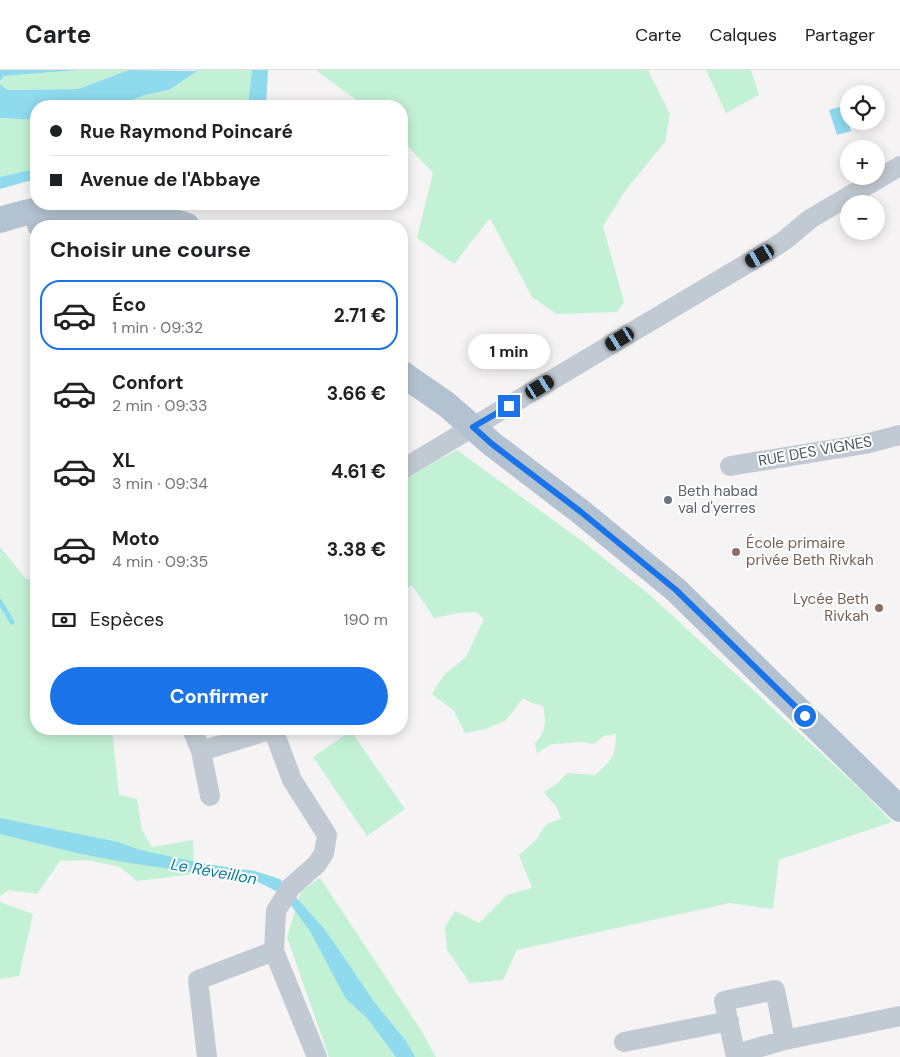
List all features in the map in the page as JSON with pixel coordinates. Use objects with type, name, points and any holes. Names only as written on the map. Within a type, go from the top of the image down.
[{"type":"main road","points":[[0,220],[17,214],[48,210]]},
{"type":"main road","points":[[130,210],[168,220]]},
{"type":"main road","points":[[0,234],[30,228]]},
{"type":"main road","points":[[408,378],[446,404],[492,444],[581,512],[676,590],[900,808]]},
{"type":"street","points":[[408,466],[773,248],[786,240],[810,219],[900,166]]},
{"type":"street","name":"RUE DES VIGNES","points":[[730,466],[865,444],[900,435]]},
{"type":"street","points":[[194,735],[201,751],[210,796]]},
{"type":"street","points":[[201,751],[253,735]]},
{"type":"street","points":[[275,735],[292,780],[328,835],[324,853],[317,864],[291,887],[276,911],[274,951],[317,1057]]},
{"type":"street","points":[[206,1057],[198,980],[274,951]]},
{"type":"street","points":[[785,1040],[775,990],[724,1001],[736,1056],[785,1040],[900,1016]]},
{"type":"street","points":[[624,1042],[729,1021]]},
{"type":"green space","points":[[79,70],[129,70],[78,89],[6,90],[0,84],[4,76]]},
{"type":"green space","points":[[196,70],[252,70],[249,100],[132,100],[169,90]]},
{"type":"green space","points":[[316,70],[648,70],[670,114],[665,142],[625,191],[603,226],[624,302],[617,312],[557,314],[532,297],[490,218],[454,264],[417,238],[433,173],[408,146],[408,100],[356,100]]},
{"type":"green space","points":[[706,70],[751,70],[759,95],[726,113]]},
{"type":"green space","points":[[0,118],[30,120],[30,170],[0,177]]},
{"type":"green space","points":[[457,450],[582,541],[650,595],[861,790],[892,822],[779,860],[773,909],[730,903],[517,950],[503,980],[470,983],[447,950],[445,927],[455,911],[479,923],[507,895],[532,888],[519,855],[537,839],[548,823],[561,819],[557,808],[544,792],[557,784],[567,773],[595,775],[612,758],[616,734],[604,736],[594,744],[582,742],[552,744],[537,753],[535,743],[545,726],[543,706],[523,698],[506,720],[486,729],[465,733],[454,711],[432,694],[444,675],[466,657],[484,619],[476,612],[458,613],[434,618],[412,585],[408,588],[408,476]]},
{"type":"green space","points":[[0,547],[26,579],[30,579],[30,735],[113,735],[119,795],[137,799],[142,830],[152,847],[193,840],[194,874],[137,881],[120,867],[87,860],[60,861],[37,894],[9,890],[0,896]]},
{"type":"green space","points":[[345,735],[354,735],[405,809],[367,836],[313,757]]},
{"type":"green space","points":[[320,878],[421,1030],[436,1057],[329,1057],[287,937],[301,891]]},
{"type":"green space","points":[[0,902],[33,914],[19,976],[0,979]]},
{"type":"water","points":[[0,70],[79,70],[4,76],[0,82]]},
{"type":"water","points":[[129,70],[197,71],[169,90],[132,100],[30,100],[30,120],[0,118],[0,84],[7,90],[78,89]]},
{"type":"water","points":[[252,70],[268,70],[266,100],[249,100]]},
{"type":"water","points":[[840,107],[840,130],[851,131],[837,135],[829,110]]},
{"type":"water","points":[[30,170],[30,181],[0,189],[0,177]]},
{"type":"water","name":"Le Réveillon","points":[[0,818],[118,842],[140,850],[206,864],[255,871],[280,879],[326,931],[375,1003],[406,1041],[415,1057],[396,1057],[367,1018],[346,999],[310,931],[293,908],[276,891],[258,882],[123,862],[0,834]]},
{"type":"waterway","points":[[0,602],[12,622]]},
{"type":"place","name":"Beth habad val d'yerres","points":[[668,500]]},
{"type":"place","name":"École primaire privée Beth Rivkah","points":[[736,552]]},
{"type":"place","name":"Lycée Beth Rivkah","points":[[879,608]]},
{"type":"route","points":[[509,406],[473,427],[676,590],[805,716]]}]
